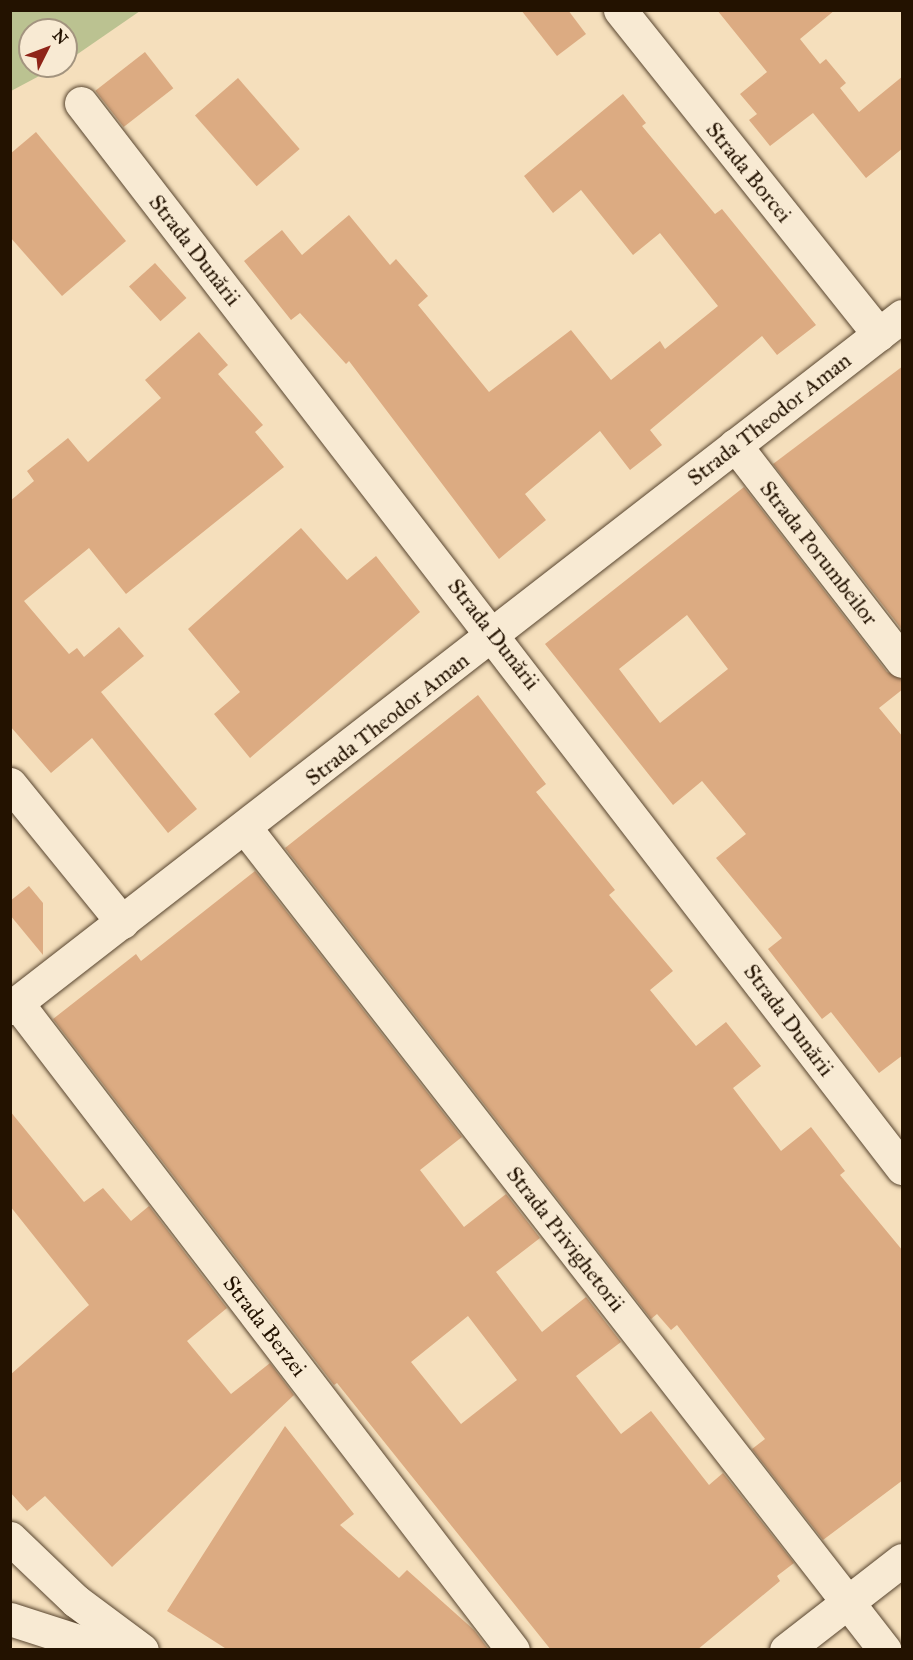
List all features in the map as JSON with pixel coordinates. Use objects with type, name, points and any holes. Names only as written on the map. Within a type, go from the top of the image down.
[{"type":"street","name":"Strada Borcei","points":[[620,10],[891,325]]},
{"type":"street","name":"Strada Dunării","points":[[81,103],[494,634],[903,1168]]},
{"type":"street","name":"Strada Theodor Aman","points":[[14,1005],[246,829],[891,325]]},
{"type":"street","name":"Strada Porumbeilor","points":[[735,445],[903,661]]},
{"type":"street","points":[[10,784],[122,922]]},
{"type":"street","name":"Strada Privighetorii","points":[[246,829],[885,1650]]},
{"type":"street","name":"Strada Berzei","points":[[14,1005],[513,1650]]},
{"type":"street","points":[[10,1538],[76,1601],[142,1650]]},
{"type":"street","points":[[786,1650],[903,1560]]},
{"type":"street","points":[[10,1619],[106,1650]]},
{"type":"green space","points":[[11,10],[140,10],[78,54],[78,18],[18,18],[18,78],[35,78],[11,91]]},
{"type":"building","points":[[521,10],[568,10],[586,34],[557,56]]},
{"type":"building","points":[[717,10],[835,10],[800,39],[820,64],[826,59],[846,83],[840,88],[859,112],[903,76],[903,148],[866,178],[813,113],[770,146],[749,120],[757,114],[740,94],[767,72]]},
{"type":"building","points":[[145,52],[173,88],[124,127],[95,91]]},
{"type":"building","points":[[238,78],[300,149],[257,186],[195,115]]},
{"type":"building","points":[[623,94],[646,123],[642,126],[715,214],[722,209],[816,325],[777,355],[762,336],[650,430],[662,445],[630,470],[600,431],[525,494],[546,520],[499,559],[349,361],[346,364],[300,313],[291,320],[244,261],[282,230],[302,255],[349,215],[390,265],[396,259],[428,296],[418,305],[489,392],[571,330],[611,380],[660,341],[665,349],[718,306],[660,233],[633,255],[581,190],[553,213],[524,176]]},
{"type":"building","points":[[36,132],[126,241],[62,296],[10,237],[10,154]]},
{"type":"building","points":[[155,263],[186,298],[160,321],[129,286]]},
{"type":"building","points":[[199,332],[228,365],[218,374],[263,425],[255,432],[284,467],[126,594],[89,548],[24,601],[69,654],[77,648],[84,657],[119,627],[144,656],[101,692],[197,809],[168,833],[92,738],[51,773],[10,726],[10,501],[34,481],[27,471],[68,438],[88,462],[161,398],[145,380]]},
{"type":"building","points":[[903,366],[903,631],[773,464]]},
{"type":"building","points":[[744,487],[887,672],[903,679],[903,689],[879,708],[903,737],[903,1055],[879,1073],[831,1012],[822,1019],[768,949],[782,938],[716,858],[746,834],[702,781],[673,805],[545,644]],"holes":[[[687,615],[728,669],[660,723],[619,669]]]},
{"type":"building","points":[[301,528],[347,580],[376,556],[420,612],[250,758],[214,714],[240,692],[188,629]]},
{"type":"building","points":[[478,695],[546,784],[536,792],[615,890],[609,895],[673,971],[650,990],[696,1046],[726,1022],[761,1066],[733,1088],[781,1151],[811,1127],[845,1171],[840,1175],[903,1251],[903,1480],[823,1540],[752,1449],[765,1439],[677,1325],[671,1330],[657,1314],[651,1319],[285,848]]},
{"type":"building","points":[[255,871],[462,1137],[420,1170],[464,1227],[506,1194],[540,1238],[496,1272],[542,1332],[586,1297],[621,1342],[576,1376],[621,1434],[651,1411],[709,1485],[723,1473],[794,1563],[777,1576],[780,1581],[697,1650],[551,1650],[337,1383],[334,1385],[53,1019],[136,954],[141,961]],"holes":[[[468,1316],[517,1380],[461,1424],[411,1362]]]},
{"type":"building","points":[[29,886],[43,903],[43,955],[10,915],[10,901]]},
{"type":"building","points":[[10,1111],[84,1202],[103,1188],[131,1221],[149,1206],[227,1308],[187,1341],[231,1394],[270,1363],[294,1395],[112,1567],[45,1496],[27,1511],[10,1492],[10,1375],[89,1305],[10,1206]]},
{"type":"building","points":[[285,1426],[354,1514],[340,1525],[399,1578],[407,1570],[474,1630],[489,1650],[228,1650],[167,1611]]}]
